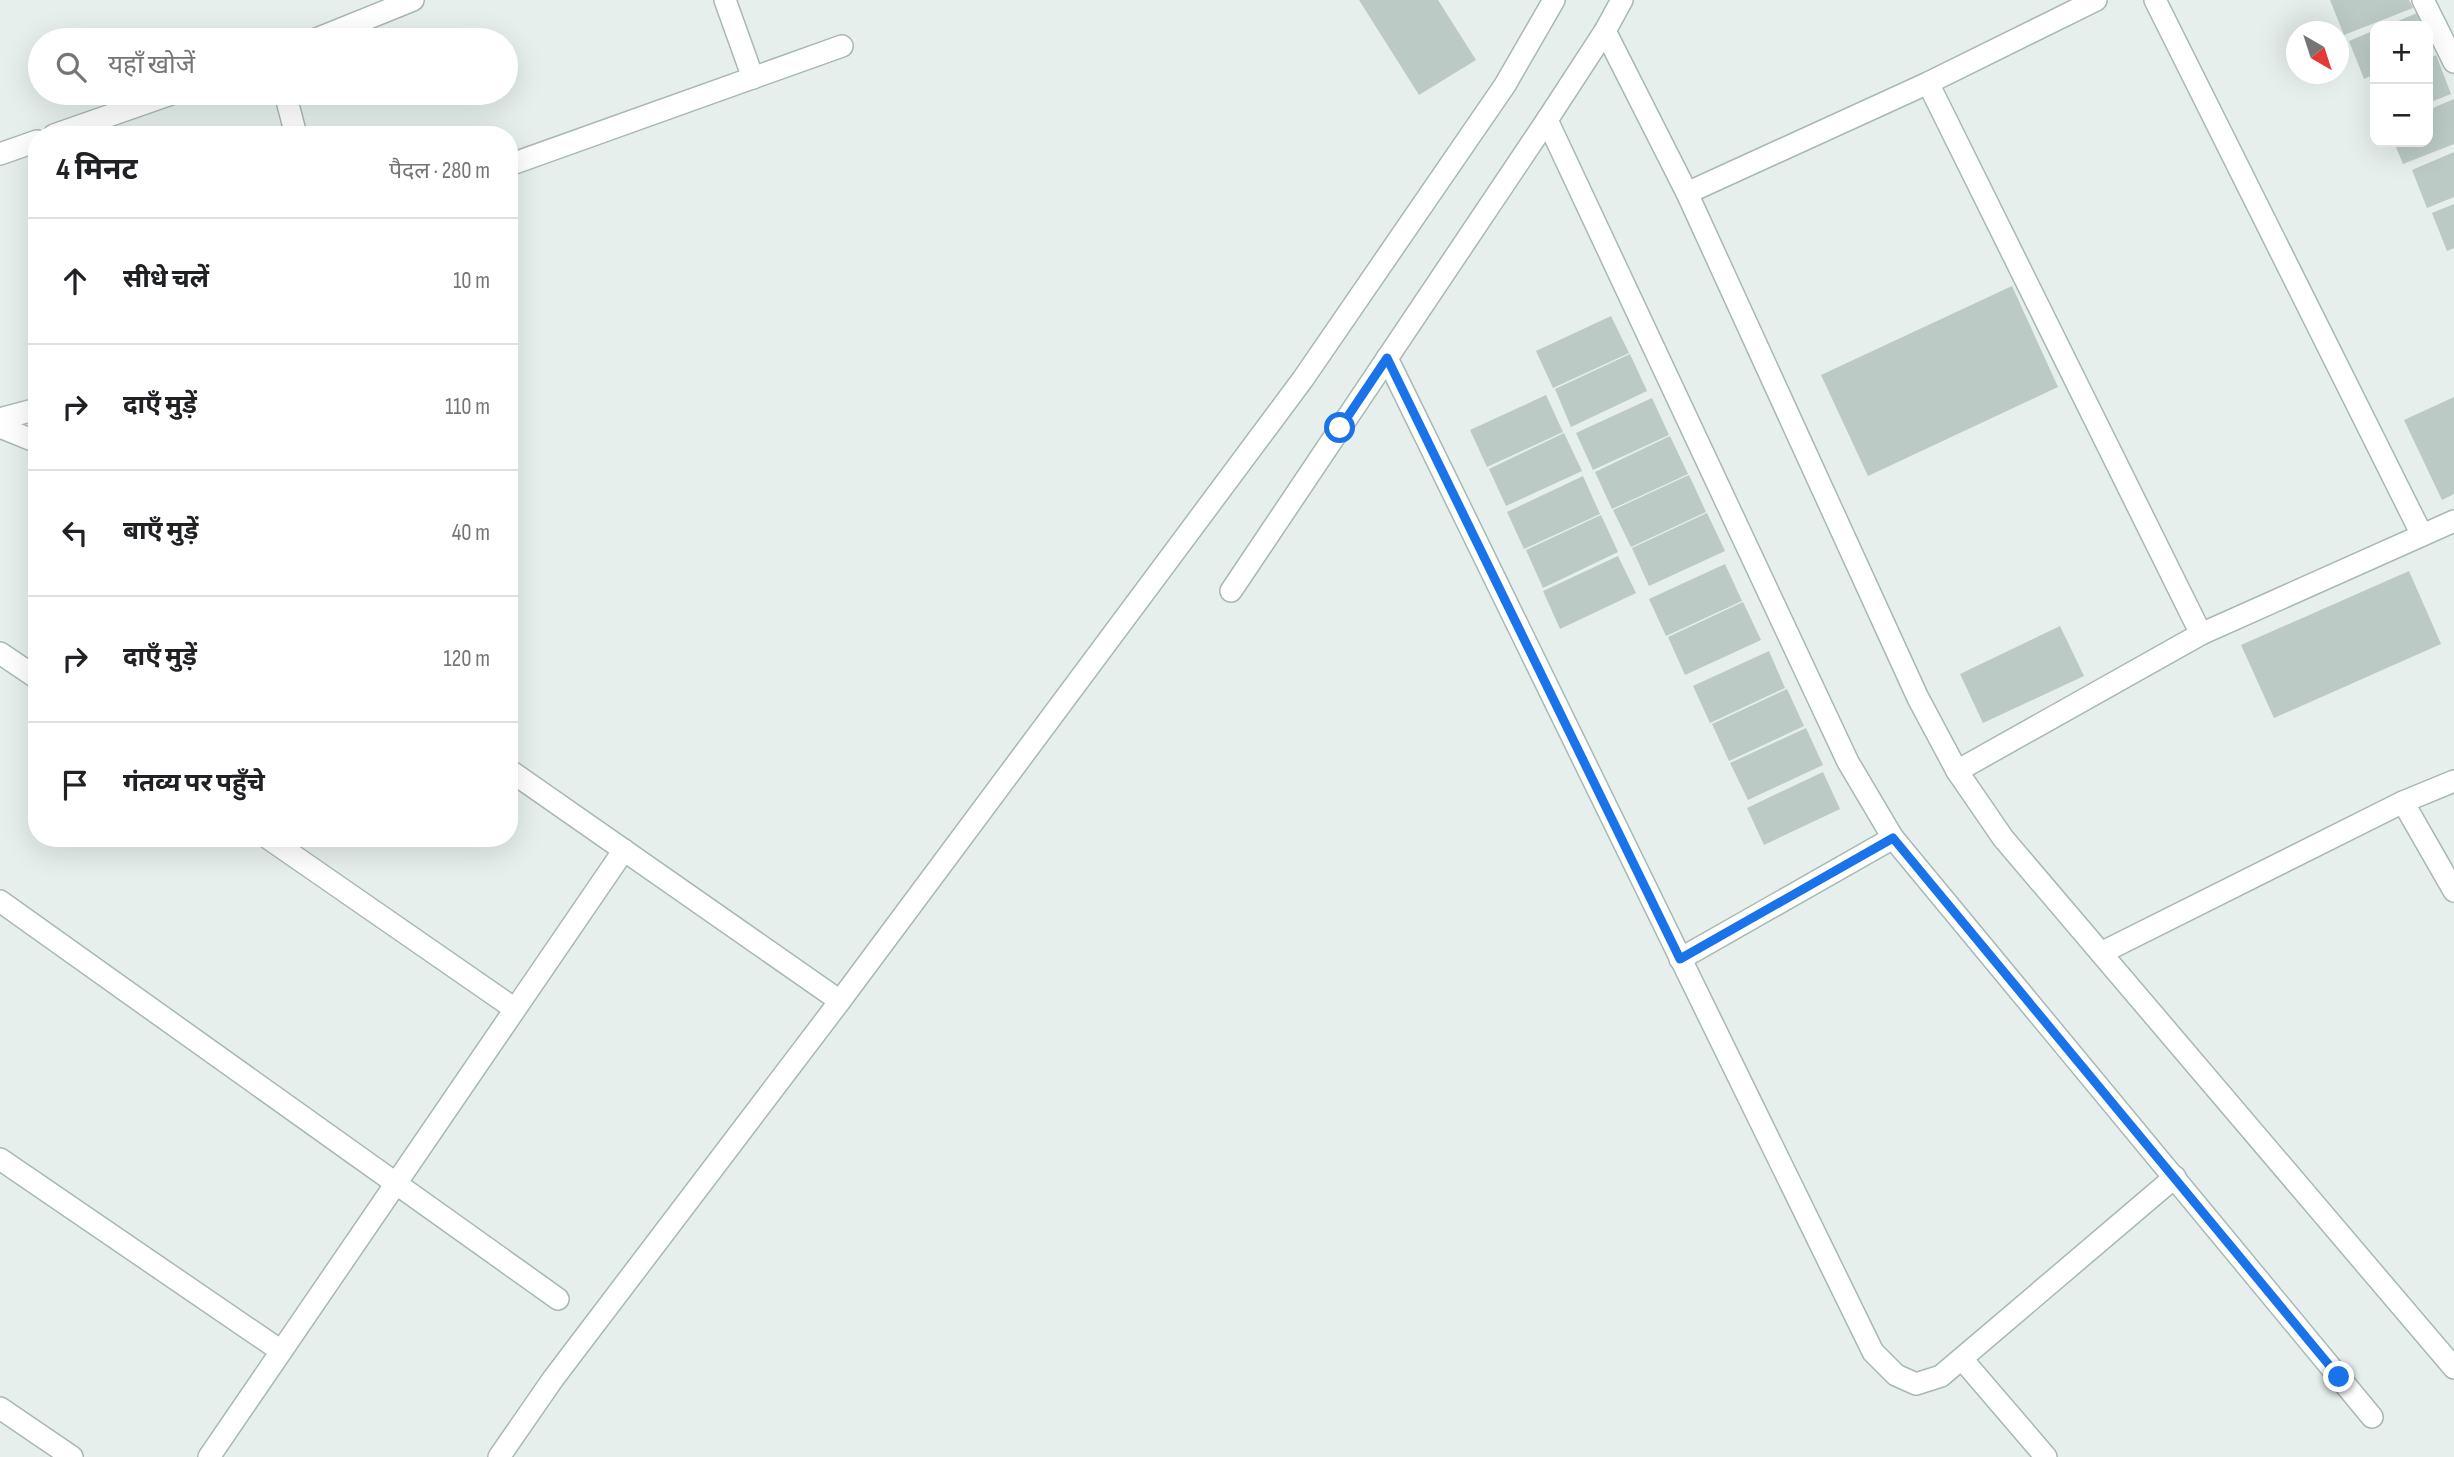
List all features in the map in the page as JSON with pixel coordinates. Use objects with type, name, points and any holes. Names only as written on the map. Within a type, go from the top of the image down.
[{"type":"street","points":[[343,28],[412,0]]},
{"type":"street","points":[[725,0],[753,78]]},
{"type":"street","points":[[499,1457],[553,1378],[840,1001],[1303,379],[1505,85],[1555,0]]},
{"type":"street","points":[[1231,590],[1547,120],[1622,0]]},
{"type":"street","points":[[1687,193],[1928,83],[2095,0]]},
{"type":"street","points":[[2155,0],[2422,535]]},
{"type":"street","points":[[2423,0],[2454,62]]},
{"type":"street","points":[[1605,31],[1687,193],[1919,698],[1957,771],[2003,838],[2454,1368]]},
{"type":"street","points":[[518,162],[842,46]]},
{"type":"street","points":[[1928,83],[2201,634]]},
{"type":"street","points":[[80,126],[140,105]]},
{"type":"street","points":[[288,105],[294,126]]},
{"type":"street","points":[[1547,120],[1849,762],[1893,838],[2372,1417]]},
{"type":"street","points":[[0,154],[28,144]]},
{"type":"street","points":[[1387,358],[1873,1352],[1896,1375],[1916,1384],[1941,1376],[2175,1177]]},
{"type":"street","points":[[0,419],[28,411]]},
{"type":"street","points":[[0,427],[28,438]]},
{"type":"street","points":[[1957,771],[2201,634],[2454,521]]},
{"type":"street","points":[[0,653],[28,672]]},
{"type":"street","points":[[518,775],[840,1001]]},
{"type":"street","points":[[2101,953],[2403,802],[2454,780]]},
{"type":"street","points":[[2403,802],[2454,891]]},
{"type":"street","points":[[1680,959],[1893,838]]},
{"type":"street","points":[[281,847],[516,1009]]},
{"type":"street","points":[[209,1457],[624,850]]},
{"type":"street","points":[[1,903],[558,1299]]},
{"type":"street","points":[[0,1158],[281,1351]]},
{"type":"street","points":[[1962,1359],[2046,1457]]},
{"type":"street","points":[[0,1408],[72,1457]]},
{"type":"building","points":[[1359,0],[1438,0],[1476,60],[1419,95]]},
{"type":"building","points":[[2330,0],[2409,0],[2413,8],[2380,21],[2370,21],[2370,25],[2349,33],[2349,21],[2338,21]]},
{"type":"building","points":[[2417,13],[2421,21],[2398,21]]},
{"type":"building","points":[[2370,32],[2370,76],[2364,79],[2349,41]]},
{"type":"building","points":[[2436,55],[2451,94],[2433,101],[2433,84],[2433,56]]},
{"type":"building","points":[[2454,99],[2454,144],[2403,164],[2396,147],[2433,147],[2433,108]]},
{"type":"building","points":[[2454,152],[2454,197],[2427,208],[2412,170]]},
{"type":"building","points":[[2454,204],[2454,248],[2447,251],[2432,213]]},
{"type":"building","points":[[2012,286],[2058,387],[1868,476],[1821,375]]},
{"type":"building","points":[[1611,316],[1629,353],[1553,388],[1536,351]]},
{"type":"building","points":[[1630,354],[1647,391],[1571,427],[1555,389]]},
{"type":"building","points":[[1546,395],[1563,432],[1487,467],[1470,430]]},
{"type":"building","points":[[2454,397],[2454,494],[2442,500],[2404,420]]},
{"type":"building","points":[[1652,398],[1669,435],[1593,470],[1576,433]]},
{"type":"building","points":[[1564,433],[1582,471],[1506,506],[1489,469]]},
{"type":"building","points":[[1670,436],[1688,474],[1612,509],[1595,472]]},
{"type":"building","points":[[1689,475],[1706,512],[1631,547],[1613,510]]},
{"type":"building","points":[[1583,476],[1600,514],[1524,549],[1507,512]]},
{"type":"building","points":[[1707,513],[1725,551],[1649,586],[1632,548]]},
{"type":"building","points":[[1601,515],[1618,552],[1543,588],[1526,550]]},
{"type":"building","points":[[1618,556],[1636,593],[1560,629],[1543,591]]},
{"type":"building","points":[[1725,564],[1742,601],[1666,636],[1649,599]]},
{"type":"building","points":[[2409,571],[2441,644],[2274,718],[2241,645]]},
{"type":"building","points":[[1743,602],[1761,640],[1685,675],[1668,637]]},
{"type":"building","points":[[2060,626],[2084,676],[1983,723],[1960,674]]},
{"type":"building","points":[[1769,651],[1785,688],[1710,723],[1693,686]]},
{"type":"building","points":[[1787,689],[1804,726],[1729,761],[1712,724]]},
{"type":"building","points":[[1806,728],[1823,765],[1748,800],[1730,763]]},
{"type":"building","points":[[1823,772],[1840,809],[1764,845],[1747,808]]},
{"type":"route","points":[[1340,428],[1387,358],[1680,959],[1893,838],[2339,1377]]}]
